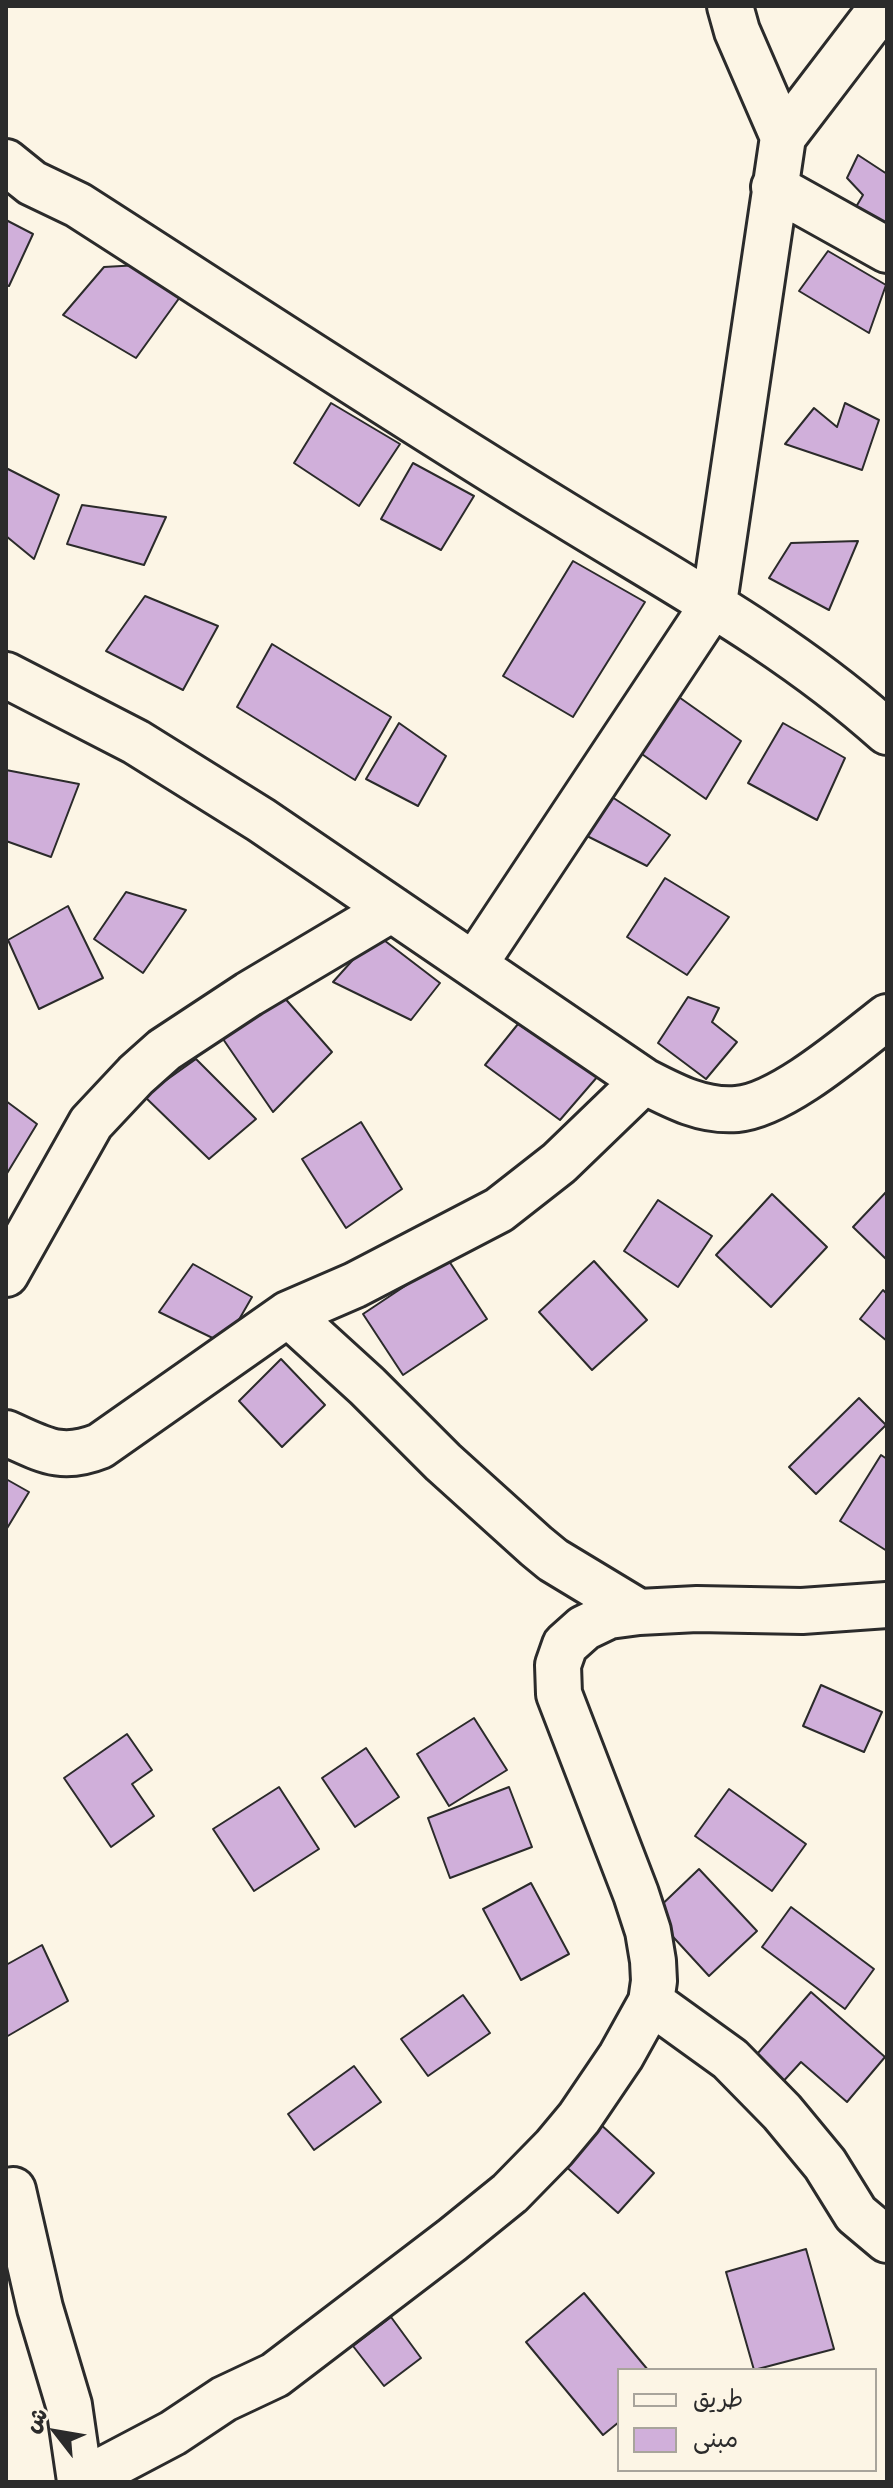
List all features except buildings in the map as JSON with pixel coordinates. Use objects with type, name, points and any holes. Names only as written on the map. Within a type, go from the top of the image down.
[{"type":"street","points":[[730,6],[737,31],[783,137]]},
{"type":"street","points":[[474,965],[714,603],[783,137],[883,6]]},
{"type":"street","points":[[6,162],[32,183],[78,205],[558,511],[714,603],[806,665],[887,732]]},
{"type":"street","points":[[774,187],[887,250]]},
{"type":"street","points":[[6,675],[136,742],[261,820],[644,1081],[680,1100],[736,1109],[764,1103],[831,1061],[887,1017]]},
{"type":"street","points":[[6,1274],[91,1123],[136,1075],[164,1050],[249,994],[392,909]]},
{"type":"street","points":[[6,1433],[54,1453],[82,1454],[100,1446],[288,1314],[355,1285],[499,1210],[559,1163],[644,1081]]},
{"type":"street","points":[[288,1314],[536,1546],[553,1560],[639,1612]]},
{"type":"street","points":[[13,2190],[40,2308],[69,2405],[80,2482],[173,2433],[224,2399],[275,2375],[510,2193],[546,2158],[607,2078],[651,2002],[654,1981],[648,1931],[559,1694],[558,1665],[565,1645],[584,1628],[609,1616],[639,1612],[697,1609],[802,1611],[887,1605]]},
{"type":"street","points":[[651,2002],[730,2059],[825,2164],[856,2214],[887,2240]]}]
